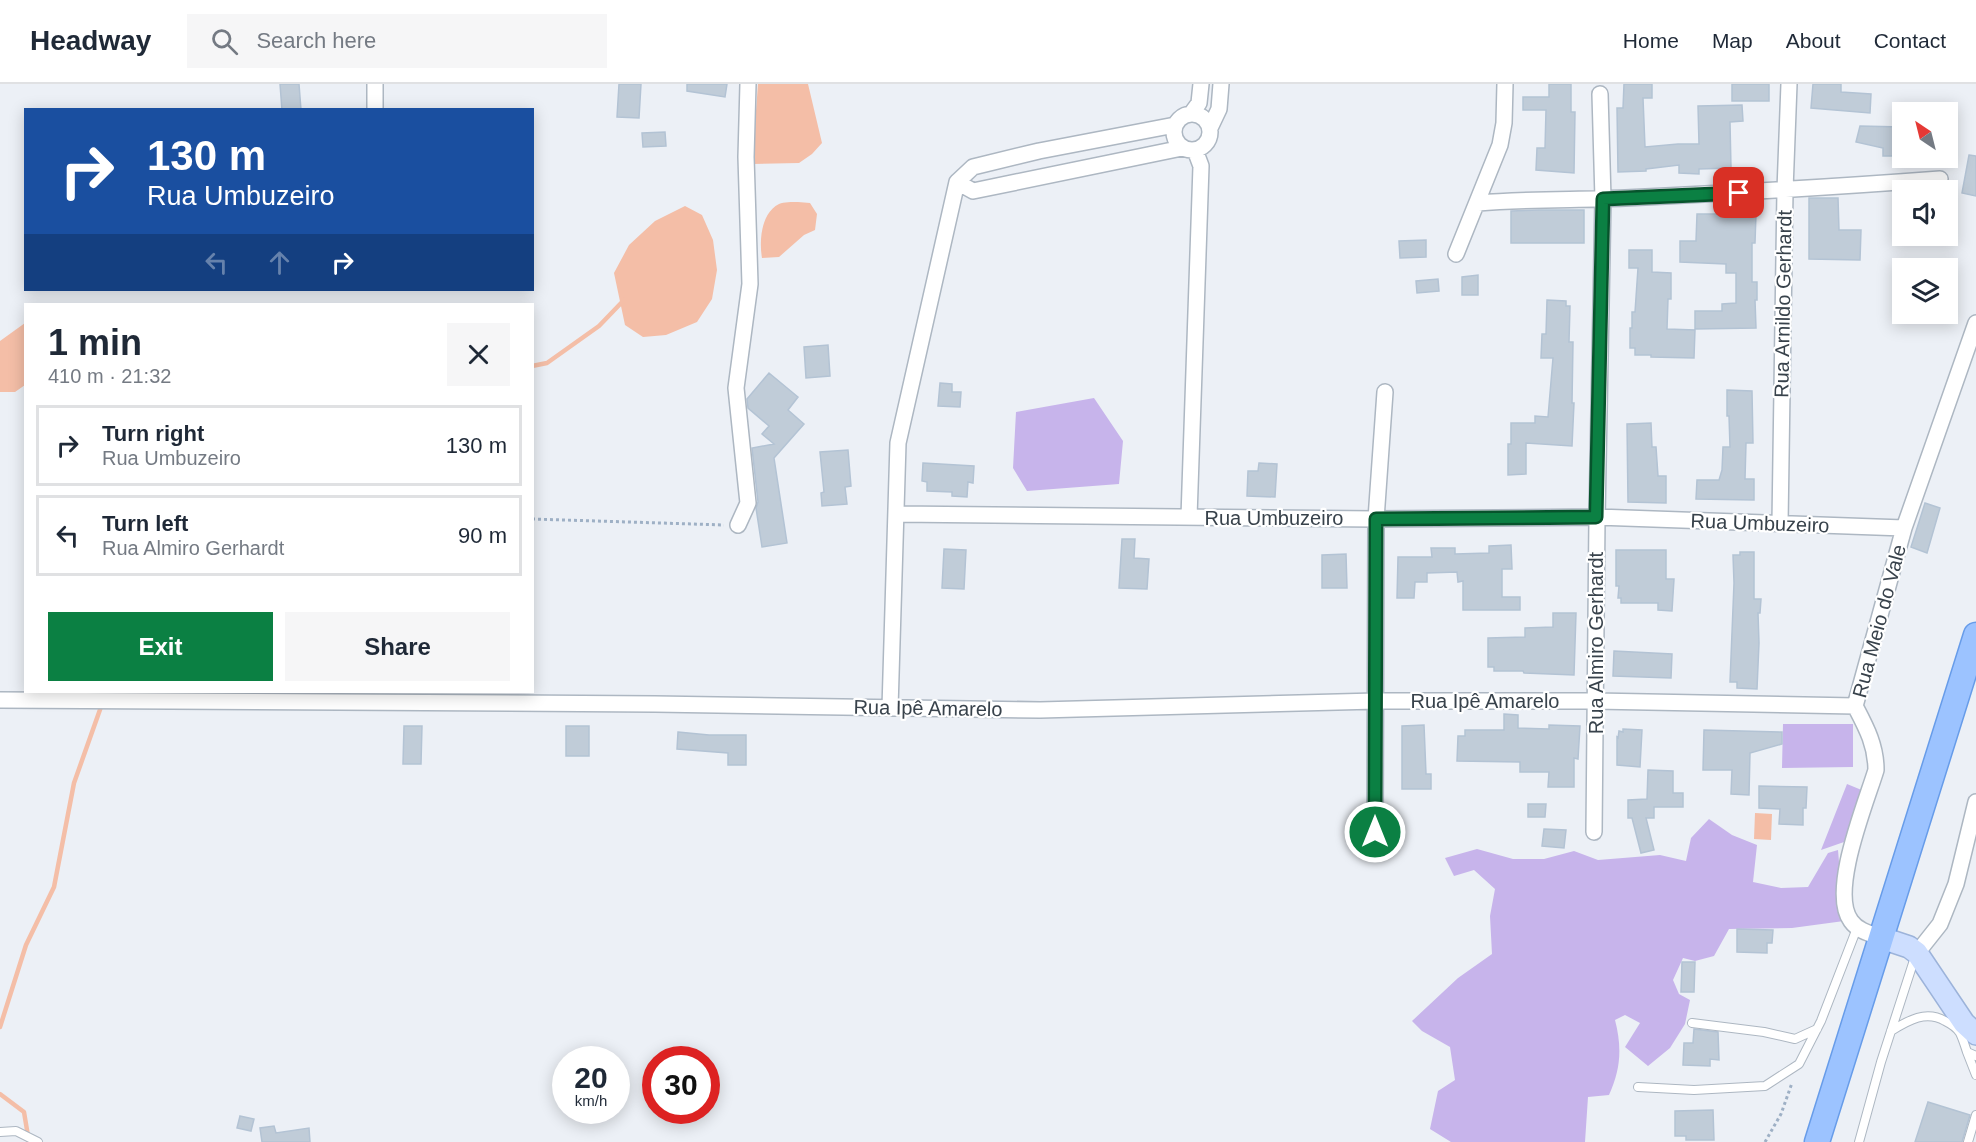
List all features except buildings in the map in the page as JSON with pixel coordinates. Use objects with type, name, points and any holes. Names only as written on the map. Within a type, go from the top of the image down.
[{"type":"main road","points":[[1817,1142],[1976,635]]},
{"type":"street","points":[[375,84],[375,108]]},
{"type":"street","points":[[738,525],[748,503],[736,388],[750,284],[746,157],[748,84]]},
{"type":"street","points":[[1189,518],[1201,166],[1189,149],[1174,138],[1175,124],[1179,119],[1191,114],[1200,103],[1201,84]]},
{"type":"street","points":[[957,182],[973,191],[1206,144],[1210,128],[1219,109],[1221,84]]},
{"type":"street","points":[[1456,254],[1478,203],[1503,134],[1505,84]]},
{"type":"street","name":"Rua Arnildo Gerhardt","points":[[1780,523],[1785,190],[1789,84]]},
{"type":"street","name":"Rua Almiro Gerhardt","points":[[1594,832],[1596,517],[1603,199],[1600,94]]},
{"type":"street","points":[[1191,114],[1204,118],[1210,128]]},
{"type":"street","points":[[890,708],[898,443],[957,182],[973,167],[1175,124]]},
{"type":"street","points":[[1039,152],[1041,176]]},
{"type":"street","points":[[1478,203],[1785,190],[1940,179]]},
{"type":"street","name":"Rua Meio do Vale","points":[[1857,928],[1845,909],[1843,895],[1846,867],[1876,770],[1876,755],[1873,742],[1855,706],[1904,528],[1976,323]]},
{"type":"street","points":[[1375,832],[1376,519],[1385,392]]},
{"type":"street","name":"Rua Umbuzeiro","points":[[897,514],[1376,519],[1596,517],[1904,528]]},
{"type":"street","name":"Rua Ipê Amarelo","points":[[0,700],[655,704],[1040,710],[1376,701],[1595,701],[1855,706]]},
{"type":"street","points":[[1917,953],[1940,924],[1956,884],[1976,802]]},
{"type":"street","points":[[1857,928],[1909,947],[1917,953],[1965,1023],[1972,1043]]},
{"type":"lane","points":[[1638,1087],[1694,1090],[1765,1086],[1799,1064],[1817,1029],[1857,928]]},
{"type":"lane","points":[[1859,1142],[1891,1031],[1917,953]]},
{"type":"lane","points":[[1891,1031],[1908,1020],[1925,1015],[1939,1017],[1972,1043],[1976,1056]]},
{"type":"lane","points":[[1692,1023],[1764,1032],[1795,1039],[1817,1029]]},
{"type":"lane","points":[[1972,1043],[1976,1075]]},
{"type":"lane","points":[[1968,1142],[1976,1115]]},
{"type":"lane","points":[[0,1132],[16,1131],[38,1142]]},
{"type":"path","points":[[534,519],[738,525]]},
{"type":"path","points":[[1765,1142],[1781,1114],[1799,1064]]},
{"type":"shaded area","points":[[758,84],[808,84],[822,143],[799,163],[752,164]]},
{"type":"shaded area","points":[[810,203],[817,214],[815,230],[804,235],[779,257],[762,258],[761,236],[768,214],[779,204]]},
{"type":"shaded area","points":[[685,206],[702,215],[713,240],[717,270],[712,299],[697,322],[666,335],[643,337],[625,325],[614,273],[629,245],[655,221]]},
{"type":"shaded area","points":[[24,324],[24,386],[15,392],[0,392],[0,341]]},
{"type":"shaded area","points":[[1094,398],[1123,441],[1119,484],[1027,491],[1013,468],[1016,412]]},
{"type":"shaded area","points":[[1783,724],[1853,724],[1853,767],[1782,768]]},
{"type":"shaded area","points":[[1847,784],[1864,791],[1844,842],[1821,850]]},
{"type":"shaded area","points":[[1755,813],[1772,814],[1771,840],[1754,839]]},
{"type":"shaded area","points":[[1709,819],[1732,835],[1757,845],[1753,882],[1781,888],[1808,887],[1828,853],[1838,850],[1844,921],[1792,928],[1729,929],[1714,956],[1695,961],[1683,958],[1673,980],[1679,994],[1690,1000],[1685,1024],[1670,1048],[1648,1066],[1625,1047],[1640,1023],[1625,1015],[1615,1020],[1619,1039],[1616,1076],[1609,1095],[1588,1097],[1585,1142],[1451,1142],[1430,1129],[1438,1091],[1455,1080],[1450,1047],[1422,1031],[1412,1021],[1458,978],[1492,954],[1490,916],[1495,889],[1474,870],[1454,876],[1445,858],[1477,849],[1513,859],[1544,859],[1574,851],[1598,860],[1660,855],[1686,861],[1691,838]]},
{"type":"waterway","points":[[534,366],[547,363],[599,326],[624,300]]},
{"type":"waterway","points":[[0,1027],[26,945],[54,887],[74,783],[102,704]]},
{"type":"waterway","points":[[0,1094],[24,1112],[29,1142]]},
{"type":"route","points":[[1375,832],[1376,519],[1596,517],[1603,199],[1739,193]]}]
